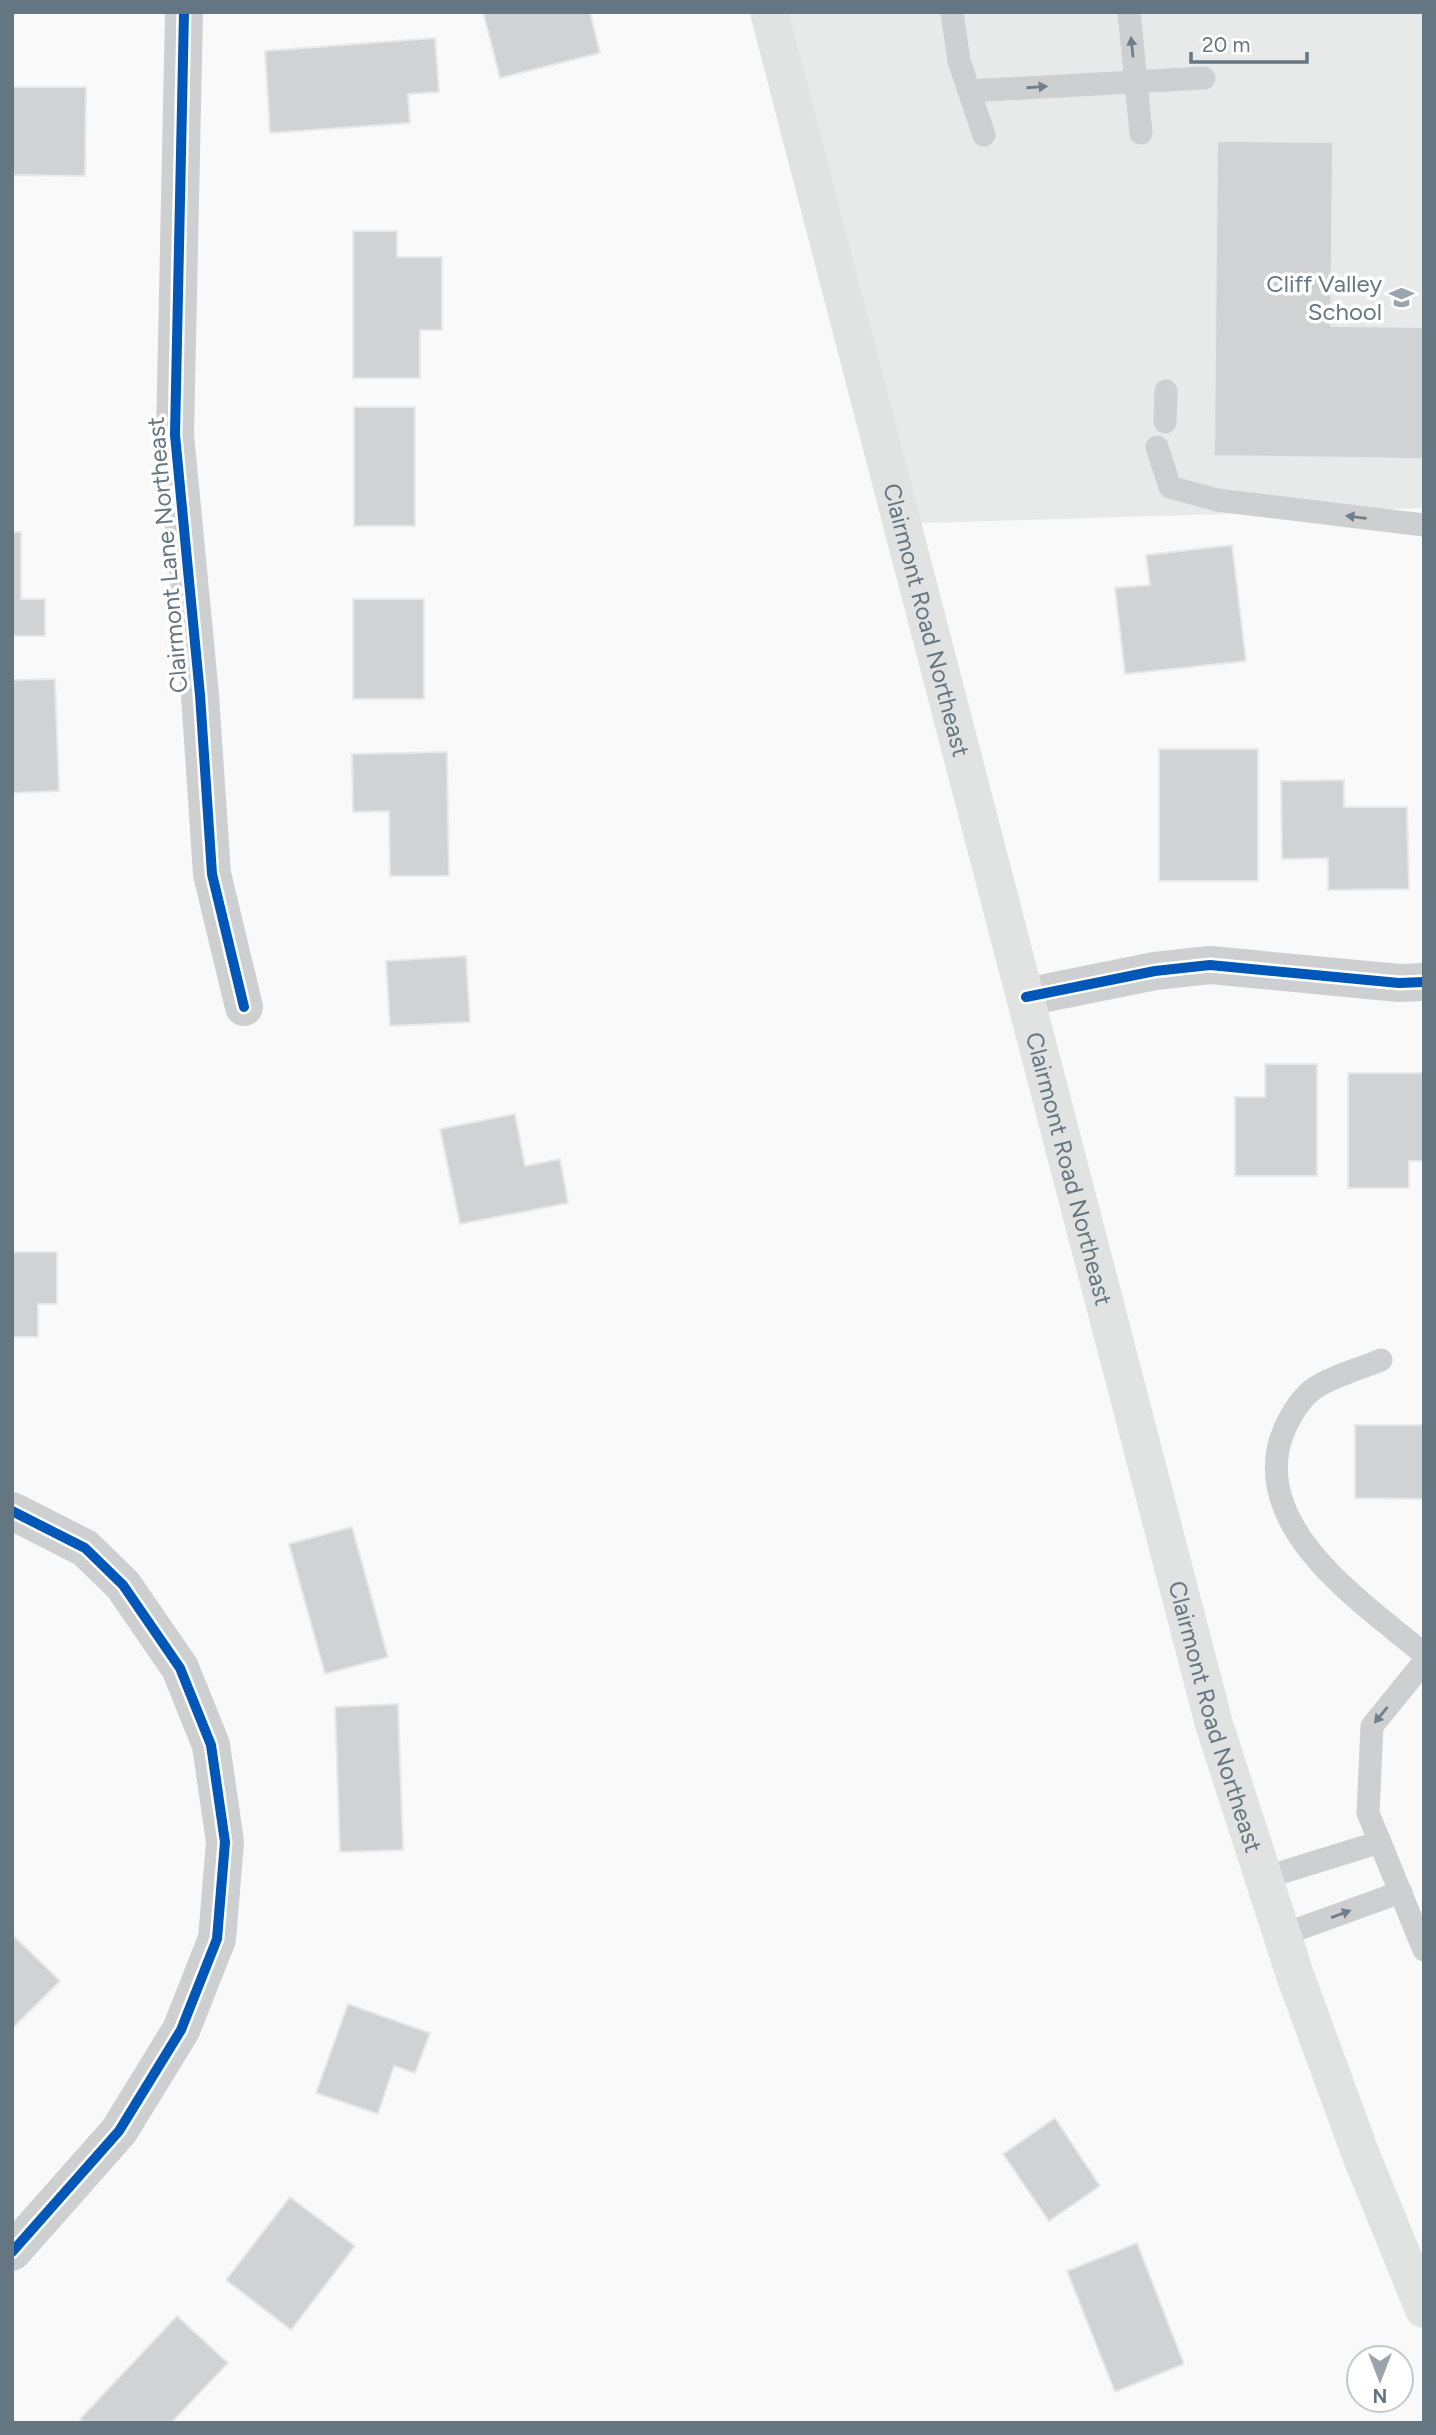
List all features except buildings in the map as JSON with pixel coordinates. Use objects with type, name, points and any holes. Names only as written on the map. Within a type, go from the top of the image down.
[{"type":"main road","name":"Clairmont Road Northeast","points":[[769,12],[1214,1724],[1282,1936],[1361,2155],[1424,2309]]},
{"type":"street","name":"Clairmont Lane Northeast","points":[[184,12],[175,435],[201,695],[212,874],[244,1007]]},
{"type":"street","points":[[1026,997],[1155,971],[1210,965],[1399,983],[1424,982]]},
{"type":"street","points":[[12,1511],[85,1548],[123,1585],[180,1668],[211,1745],[225,1842],[216,1939],[181,2030],[119,2131],[12,2252]]},
{"type":"lane","points":[[952,12],[959,61],[984,135]]},
{"type":"lane","points":[[1129,12],[1141,133]]},
{"type":"lane","points":[[969,91],[1204,78]]},
{"type":"lane","points":[[1165,422],[1166,391]]},
{"type":"lane","points":[[1157,447],[1170,487],[1217,500],[1424,525]]},
{"type":"lane","points":[[1381,1360],[1312,1390],[1282,1430],[1276,1464],[1284,1511],[1306,1547],[1348,1590],[1424,1654]]},
{"type":"lane","points":[[1424,1662],[1372,1726],[1368,1813],[1424,1950]]},
{"type":"lane","points":[[1264,1878],[1380,1842]]},
{"type":"lane","points":[[1282,1936],[1401,1892]]},
{"type":"shaded area","points":[[763,12],[1424,12],[1424,508],[891,524]]},
{"type":"cycle path","points":[[184,12],[175,435],[200,695],[212,874],[244,1007]]},
{"type":"cycle path","points":[[1026,997],[1155,971],[1210,965],[1399,983],[1424,982]]},
{"type":"cycle path","points":[[12,1511],[85,1548],[123,1585],[180,1668],[211,1745],[225,1842],[217,1939],[181,2030],[119,2131],[12,2252]]},
{"type":"place","name":"Cliff Valley School","points":[[1402,297]]}]
